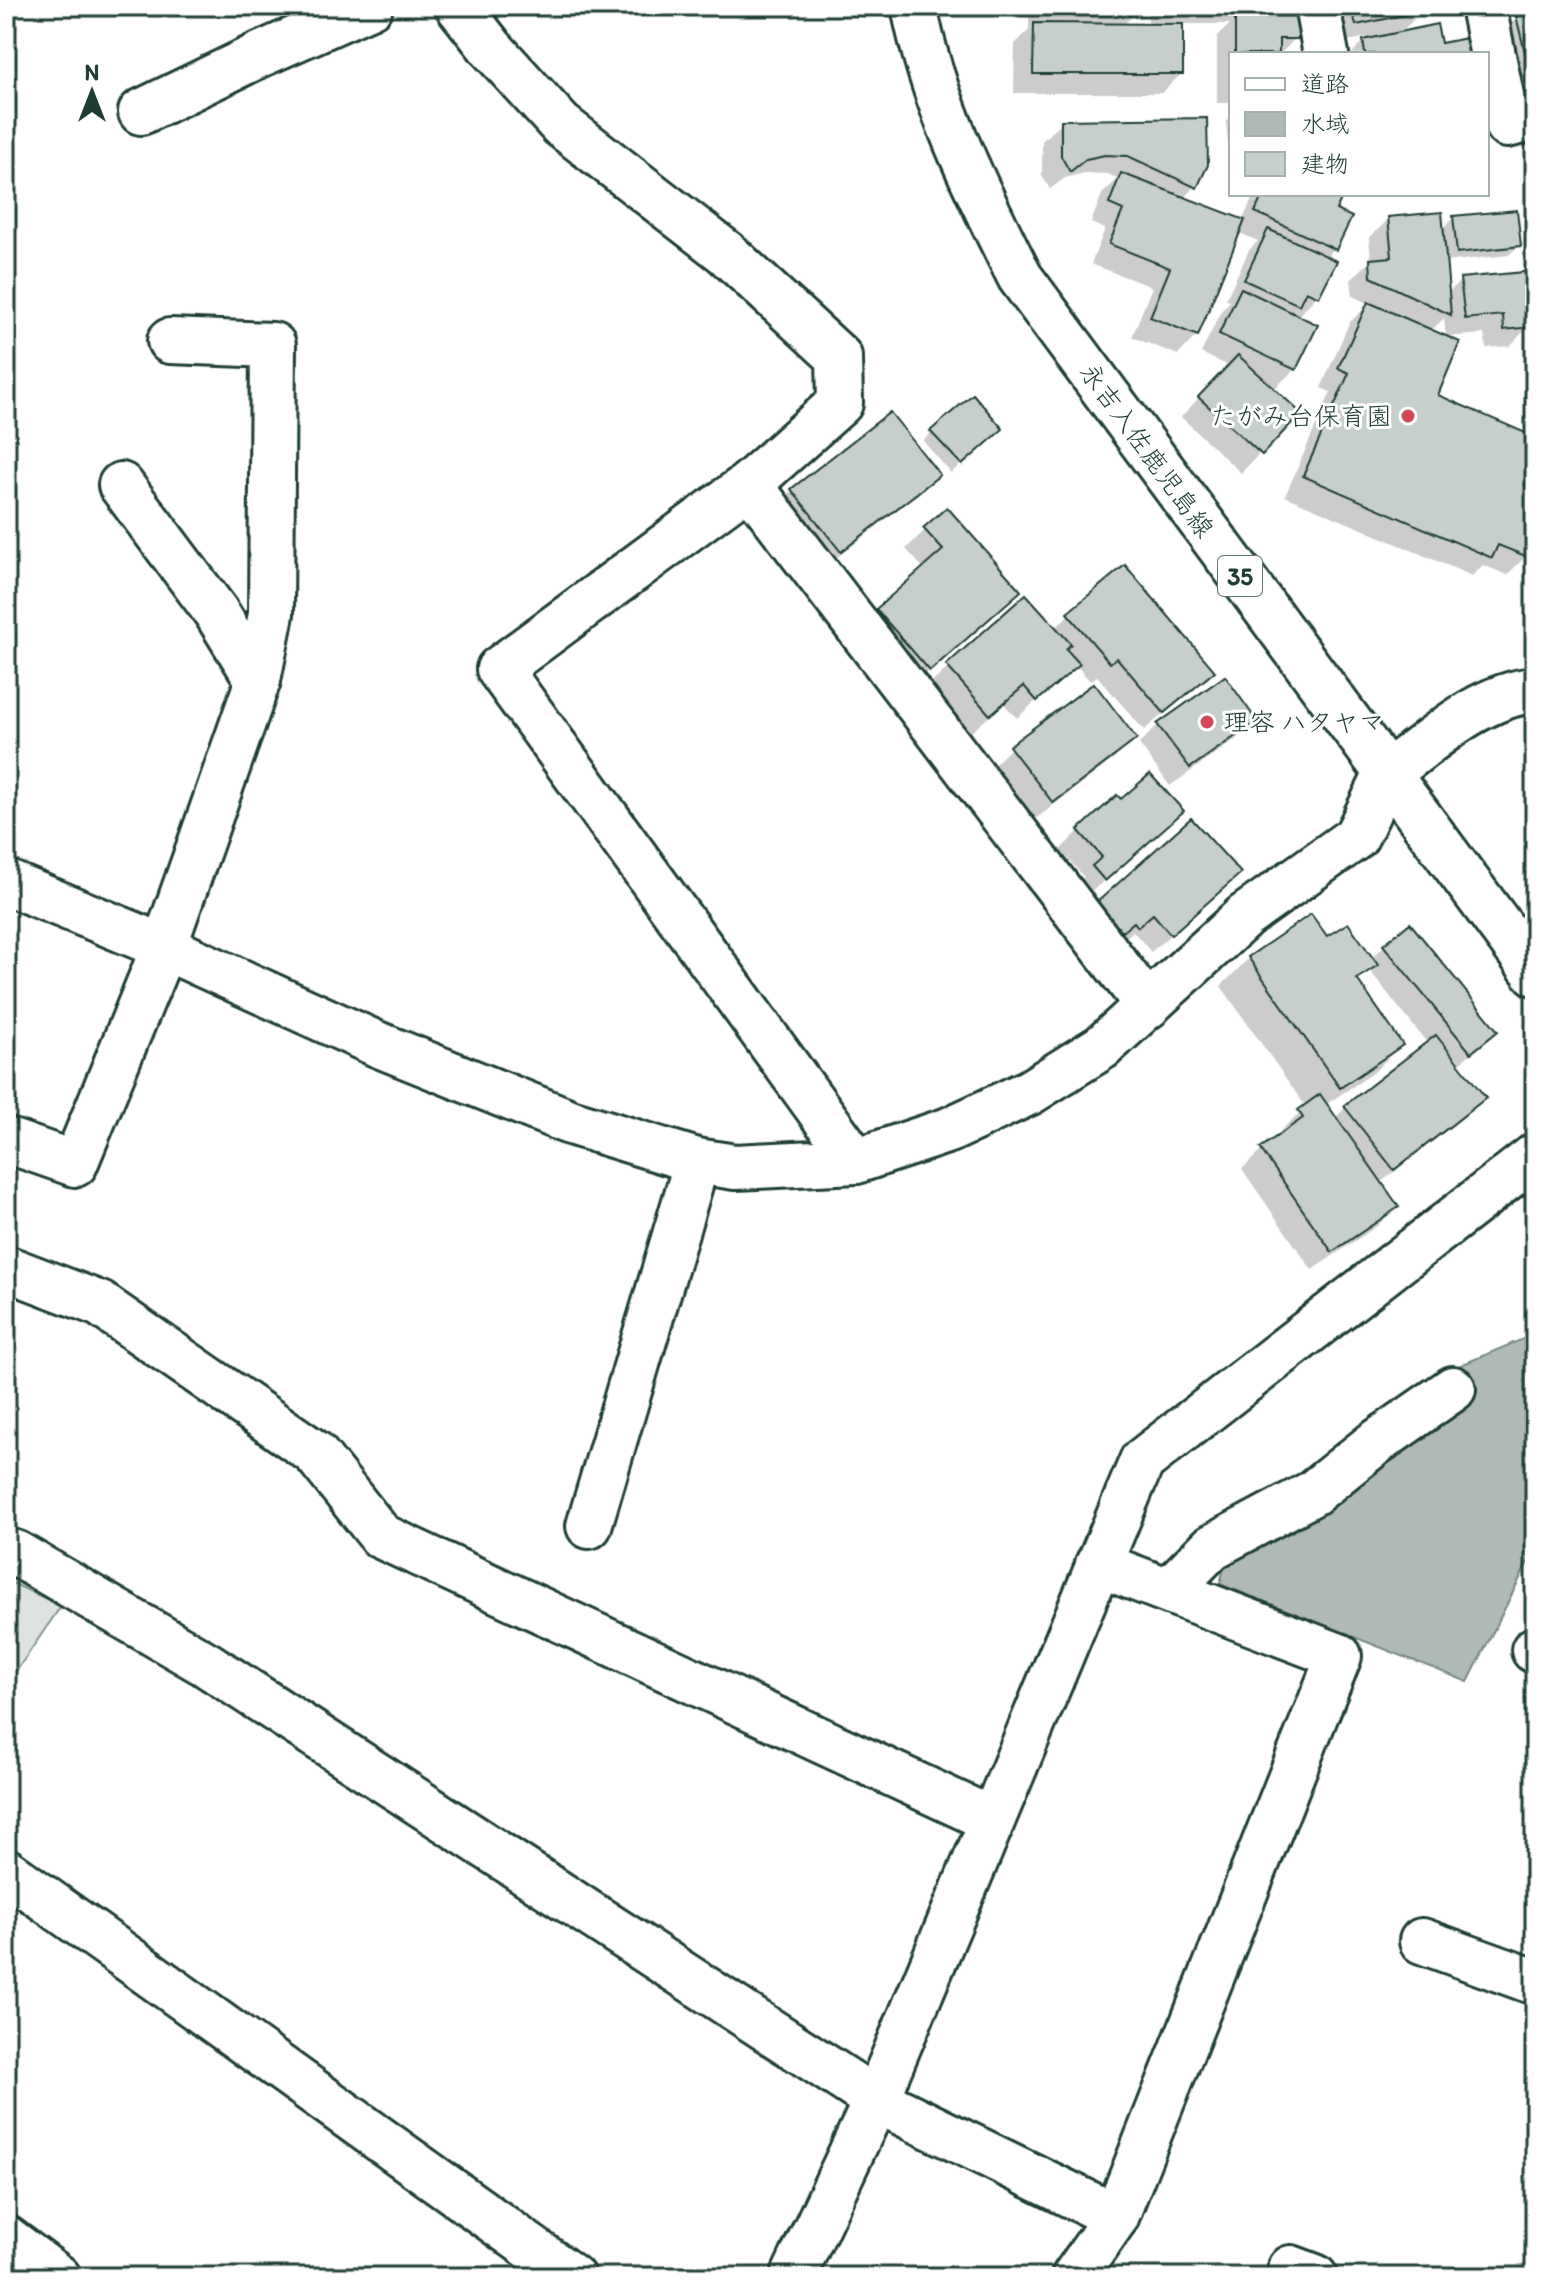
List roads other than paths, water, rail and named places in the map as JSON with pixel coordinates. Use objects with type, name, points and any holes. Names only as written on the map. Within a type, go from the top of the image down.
[{"type":"street","points":[[141,112],[370,6]]},
{"type":"street","points":[[458,6],[491,48],[561,125],[725,252],[839,357],[840,403],[749,484],[499,669],[856,1161]]},
{"type":"street","name":"永吉入佐鹿児島線","points":[[914,6],[934,83],[965,163],[1020,277],[1535,973]]},
{"type":"street","points":[[1317,6],[1326,52]]},
{"type":"street","points":[[1483,6],[1507,125],[1535,118]]},
{"type":"street","points":[[6,1140],[75,1164],[164,947],[258,680],[271,614],[273,345],[170,341]]},
{"type":"street","points":[[749,484],[1148,1006]]},
{"type":"street","points":[[121,485],[216,612],[258,680]]},
{"type":"street","points":[[6,882],[164,947],[377,1044],[570,1122],[697,1161],[735,1167],[856,1161],[949,1130],[1030,1092],[1102,1047],[1245,916],[1356,837],[1387,774],[1482,704],[1535,690]]},
{"type":"street","points":[[793,2277],[876,2100],[1142,1461],[1535,1156]]},
{"type":"street","points":[[589,1526],[697,1161]]},
{"type":"street","points":[[6,1268],[100,1304],[315,1453],[381,1536],[992,1820]]},
{"type":"street","points":[[1169,1590],[1212,1547],[1313,1493],[1374,1444],[1453,1389]]},
{"type":"street","points":[[6,1550],[206,1664],[876,2100],[1116,2217]]},
{"type":"street","points":[[1074,2277],[1116,2217],[1339,1656],[1098,1564]]},
{"type":"street","points":[[6,1871],[572,2277]]},
{"type":"street","points":[[1422,1941],[1535,1982]]},
{"type":"street","points":[[6,2238],[58,2277]]},
{"type":"water","points":[[1535,1334],[1535,1548],[1468,1682],[1220,1584],[1227,1555],[1473,1395],[1456,1367]]},
{"type":"place","name":"たがみ台保育園","points":[[1408,416]]},
{"type":"place","name":"理容 ハタヤマ","points":[[1207,722]]}]
